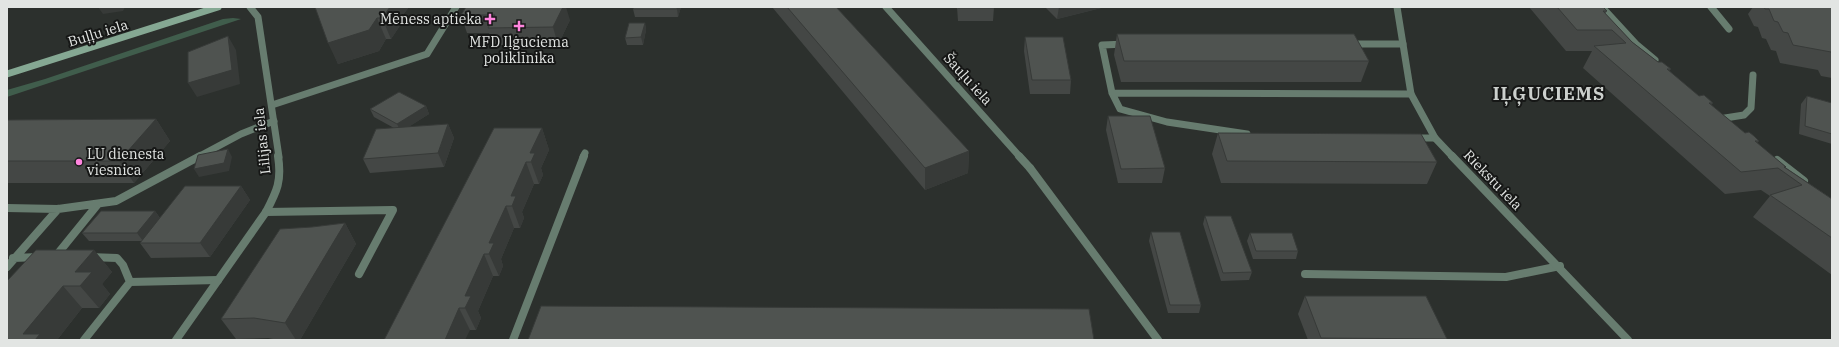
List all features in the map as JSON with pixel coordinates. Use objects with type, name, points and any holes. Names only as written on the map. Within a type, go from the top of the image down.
[{"type":"street","name":"Buļļu iela","points":[[7,74],[218,7]]},
{"type":"street","name":"Lilijas iela","points":[[176,340],[266,212],[276,191],[281,174],[258,18],[250,7]]},
{"type":"street","points":[[272,105],[427,54],[456,7]]},
{"type":"street","name":"Šauļu iela","points":[[886,7],[1030,168],[1074,224],[1158,340]]},
{"type":"street","name":"Riekstu iela","points":[[1397,7],[1411,94],[1435,138],[1560,266],[1628,340]]},
{"type":"street","points":[[1602,7],[1637,45],[1662,66]]},
{"type":"street","points":[[1711,7],[1730,29]]},
{"type":"street","points":[[1136,44],[1102,46],[1112,93],[1120,109],[1167,122],[1256,136]]},
{"type":"street","points":[[1344,44],[1403,44]]},
{"type":"street","points":[[1737,127],[1723,115],[1744,115],[1751,108],[1753,75]]},
{"type":"street","points":[[1112,93],[1411,94]]},
{"type":"street","points":[[7,208],[58,209],[116,201],[241,134],[274,121]]},
{"type":"street","points":[[1400,138],[1435,138]]},
{"type":"street","points":[[513,340],[585,153]]},
{"type":"street","points":[[1772,155],[1813,187]]},
{"type":"street","points":[[54,257],[98,204]]},
{"type":"street","points":[[7,267],[58,209]]},
{"type":"street","points":[[266,212],[393,210],[359,274]]},
{"type":"street","points":[[7,260],[16,257],[117,257],[123,261],[130,282]]},
{"type":"street","points":[[1305,274],[1506,277],[1560,266]]},
{"type":"street","points":[[130,282],[218,280]]},
{"type":"street","points":[[84,340],[130,282]]},
{"type":"green space","points":[[223,19],[241,19],[7,97],[7,90],[45,79]]},
{"type":"building","points":[[315,7],[390,7],[382,18],[377,18],[369,30],[328,43]]},
{"type":"building","points":[[466,7],[563,7],[553,27],[488,28],[495,15],[461,15]]},
{"type":"building","points":[[634,7],[677,7],[677,9],[633,9]]},
{"type":"building","points":[[787,7],[836,7],[969,151],[925,168]]},
{"type":"building","points":[[994,7],[994,8],[958,8]]},
{"type":"building","points":[[1557,7],[1603,7],[1607,11],[1603,11],[1632,42],[1658,62],[1662,62],[1671,69],[1667,69],[1699,96],[1704,95],[1713,103],[1709,103],[1745,133],[1749,132],[1754,136],[1759,141],[1755,141],[1786,167],[1784,167],[1832,199],[1832,238],[1770,195],[1802,185],[1778,168],[1741,172],[1594,46],[1626,43],[1612,30],[1577,30]]},
{"type":"building","points":[[1764,7],[1832,7],[1832,54],[1831,52],[1793,45],[1788,33],[1783,32],[1778,22],[1774,21],[1769,9],[1765,9]]},
{"type":"building","points":[[629,23],[645,23],[641,37],[625,38]]},
{"type":"building","points":[[1117,34],[1354,34],[1369,61],[1124,61]]},
{"type":"building","points":[[228,36],[232,70],[188,83],[188,52]]},
{"type":"building","points":[[1025,37],[1063,37],[1071,80],[1032,80]]},
{"type":"building","points":[[399,92],[426,106],[397,124],[370,109]]},
{"type":"building","points":[[1807,96],[1832,103],[1832,134],[1805,126]]},
{"type":"building","points":[[1108,116],[1150,116],[1165,168],[1121,169]]},
{"type":"building","points":[[156,119],[119,161],[7,161],[7,120]]},
{"type":"building","points":[[448,124],[438,153],[363,159],[376,129]]},
{"type":"building","points":[[494,128],[542,128],[530,153],[535,153],[531,162],[526,162],[511,196],[516,196],[512,206],[506,206],[489,243],[494,243],[489,254],[484,254],[465,296],[471,296],[465,308],[459,308],[445,340],[384,340]]},
{"type":"building","points":[[1218,133],[1421,134],[1437,162],[1227,161]]},
{"type":"building","points":[[228,149],[224,163],[194,169],[198,155]]},
{"type":"building","points":[[185,186],[241,186],[200,243],[140,243]]},
{"type":"building","points":[[101,211],[155,211],[137,233],[82,233]]},
{"type":"building","points":[[1205,216],[1231,216],[1252,272],[1223,273]]},
{"type":"building","points":[[345,223],[285,323],[254,318],[221,319],[280,229]]},
{"type":"building","points":[[1151,232],[1180,232],[1201,305],[1170,305]]},
{"type":"building","points":[[1250,233],[1292,233],[1298,251],[1256,251]]},
{"type":"building","points":[[36,250],[94,250],[75,272],[92,272],[80,286],[63,286],[23,334],[40,334],[35,340],[7,340],[7,281]]},
{"type":"building","points":[[1305,296],[1426,296],[1447,339],[1321,338]]},
{"type":"building","points":[[541,306],[1089,309],[1094,340],[528,340]]},
{"type":"place","name":"Mēness aptieka","points":[[490,19]]},
{"type":"place","name":"MFD Iļģuciema poliklīnika","points":[[519,26]]},
{"type":"place","name":"LU dienesta viesnica","points":[[79,162]]},
{"type":"district","name":"IĻĢUCIEMS","points":[[1549,93]]}]
